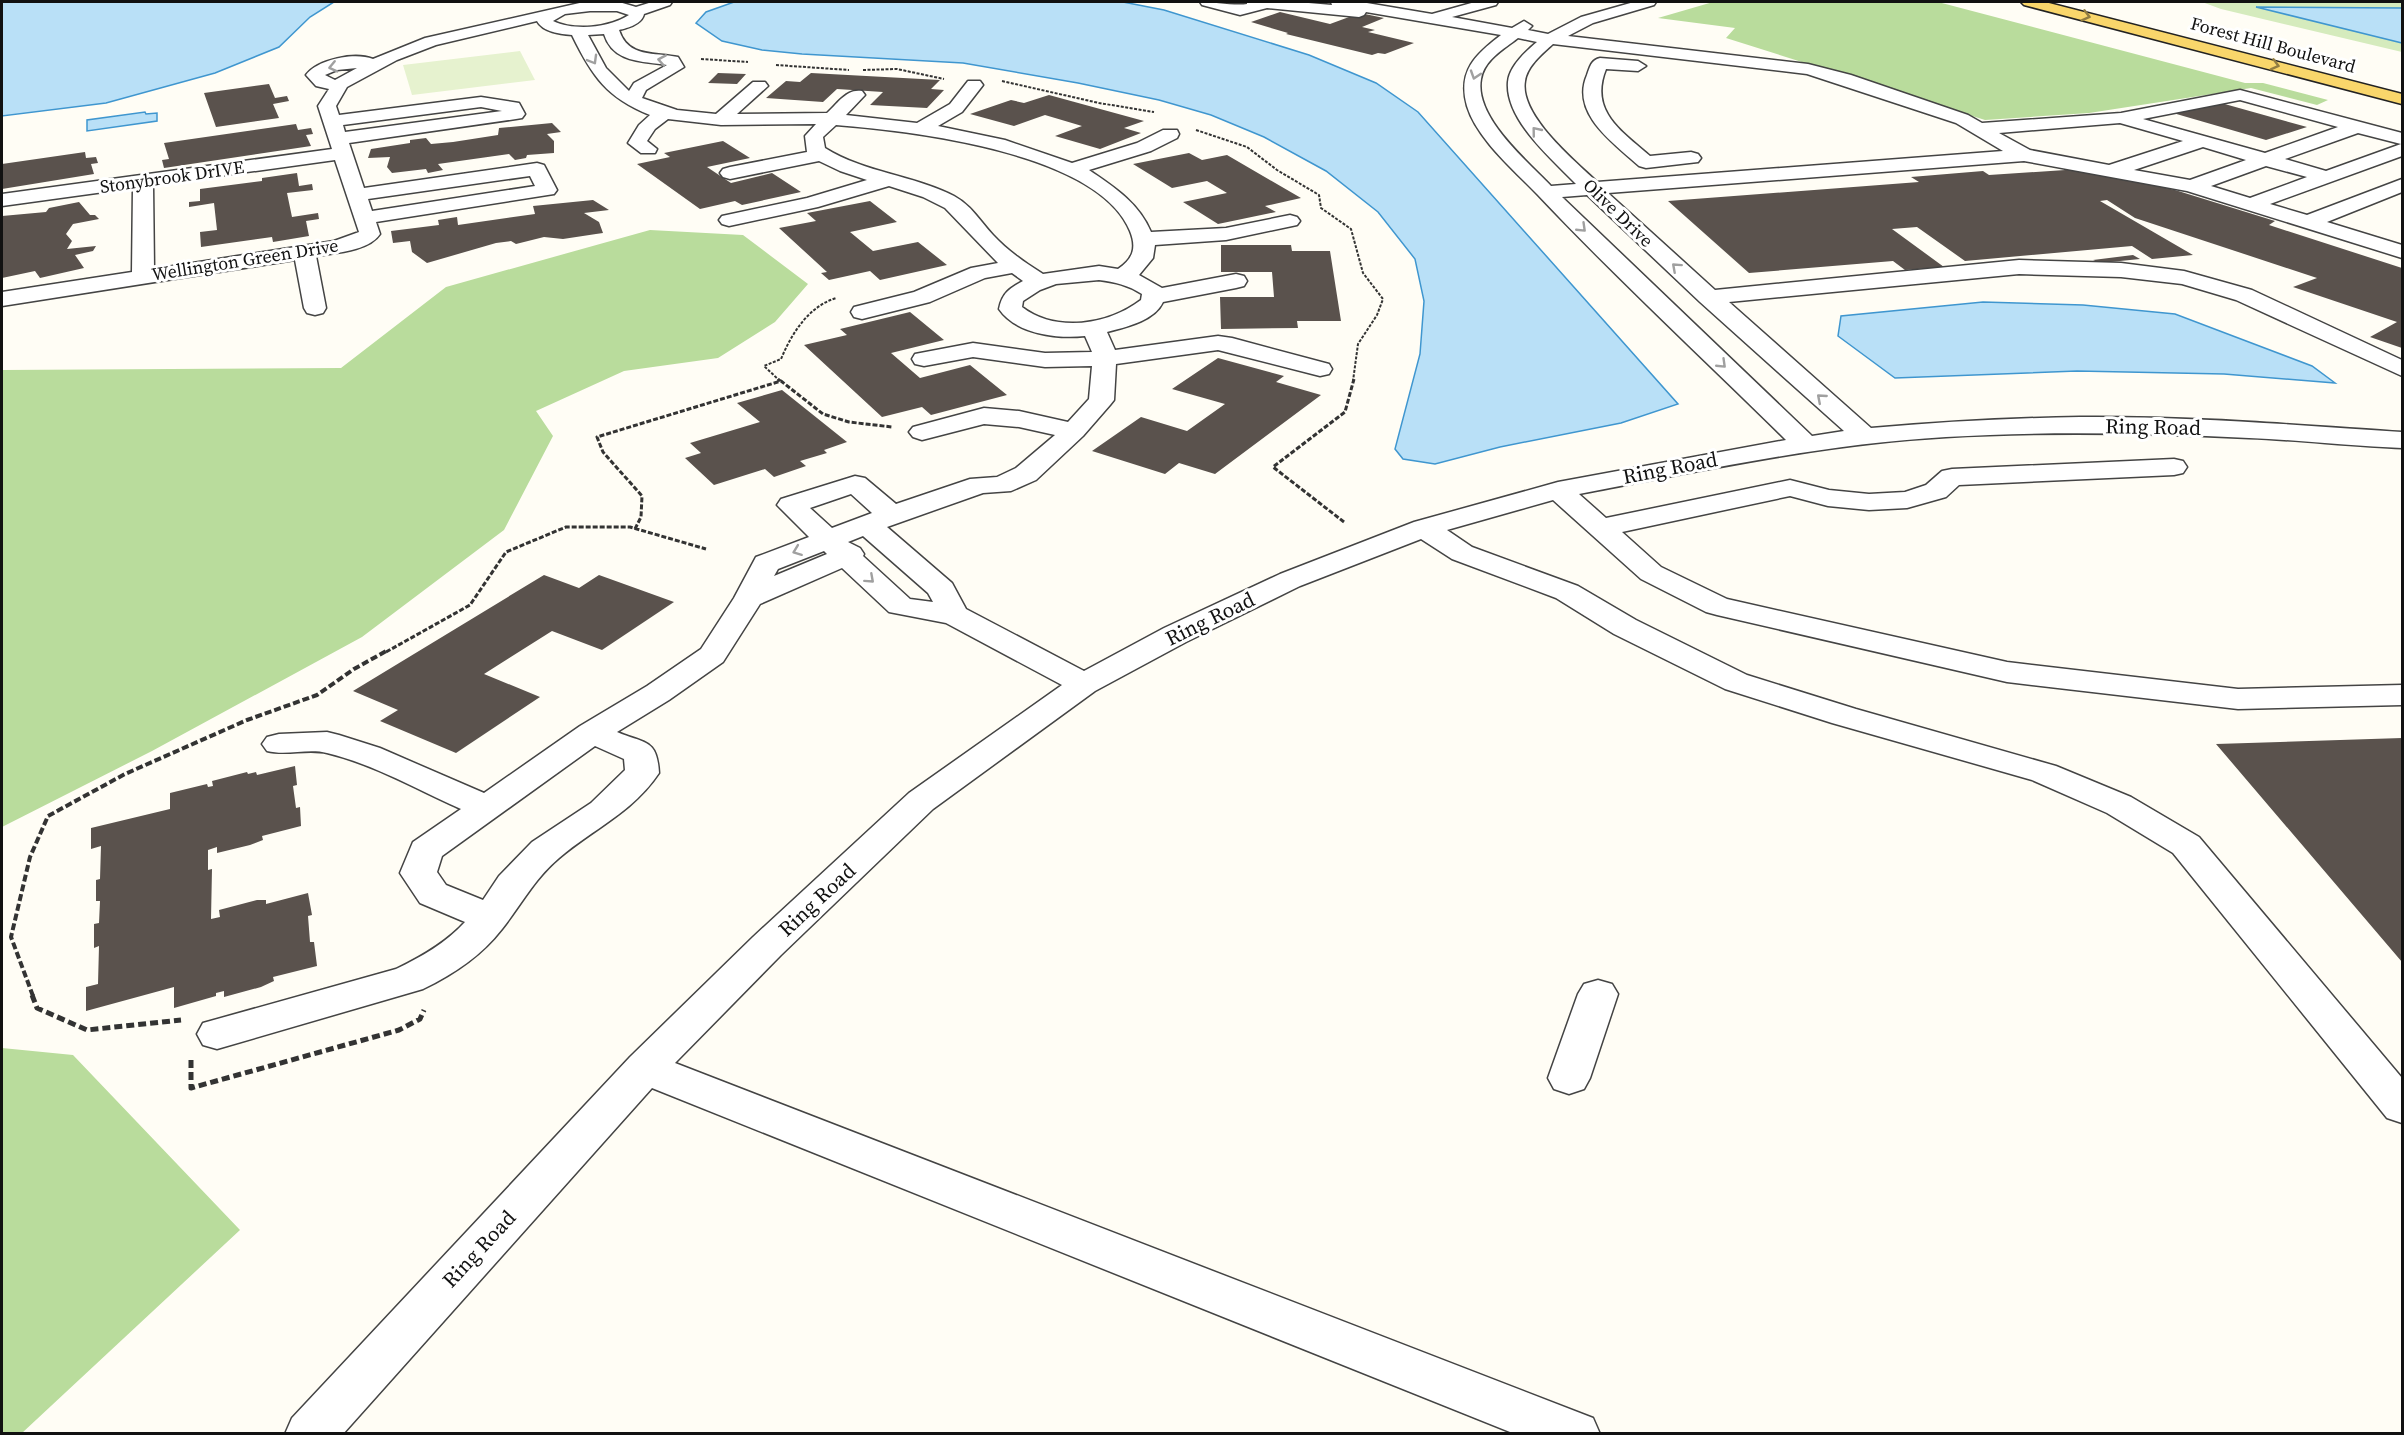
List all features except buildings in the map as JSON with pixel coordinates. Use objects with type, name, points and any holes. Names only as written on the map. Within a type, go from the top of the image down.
[{"type":"main road","name":"Forest Hill Boulevard","points":[[2029,2],[2403,99]]},
{"type":"street","points":[[356,195],[537,169],[547,190],[364,218],[356,195],[337,138],[327,106],[337,89],[363,71],[431,41],[604,2]]},
{"type":"street","points":[[665,2],[636,12],[605,5],[564,10],[544,20],[545,23],[569,30],[606,82],[631,101],[666,113],[684,117],[832,119],[922,129],[1016,150],[1070,170],[1090,179],[1128,207],[1144,239],[1145,253],[1138,267],[1123,276]]},
{"type":"street","points":[[1207,2],[1240,10],[1259,3],[1346,10],[1428,24],[1808,69],[1962,118],[2024,155]]},
{"type":"street","points":[[1338,2],[1428,24],[1459,10],[1491,2]]},
{"type":"street","points":[[1433,2],[1459,10]]},
{"type":"street","name":"Olive Drive","points":[[1649,2],[1587,20],[1550,39],[1526,61],[1516,81],[1520,107],[1539,135],[1594,189],[1708,297],[1865,436]]},
{"type":"street","points":[[369,93],[337,89],[322,82],[315,75],[321,70],[334,66],[386,59],[502,34],[610,28],[632,21],[637,16],[636,12]]},
{"type":"street","name":"Olive Drive","points":[[1535,21],[1514,33],[1487,54],[1472,80],[1476,107],[1494,138],[1571,218],[1806,445]]},
{"type":"street","points":[[610,28],[612,39],[627,55],[672,61],[676,67],[640,87],[631,101]]},
{"type":"street","points":[[1732,178],[1710,161],[1646,162],[1598,116],[1591,96],[1591,87],[1592,78],[1600,63],[1782,81],[1833,92]]},
{"type":"street","points":[[337,138],[363,111],[372,80],[363,71]]},
{"type":"street","points":[[922,129],[956,108],[974,85]]},
{"type":"street","points":[[722,118],[759,86]]},
{"type":"street","points":[[856,95],[814,136],[816,151],[831,162],[852,171],[913,185],[947,200],[965,213],[985,239],[1015,266],[1040,282]]},
{"type":"street","points":[[1979,129],[2121,118],[2240,95],[2403,139]]},
{"type":"street","points":[[481,102],[513,107],[516,114],[337,138],[481,102]]},
{"type":"street","points":[[648,148],[637,143],[640,135],[648,124],[666,113]]},
{"type":"street","points":[[2121,118],[2327,177]]},
{"type":"street","points":[[2191,186],[2357,127]]},
{"type":"street","points":[[1070,170],[1144,147],[1170,134]]},
{"type":"street","name":"Stonybrook DrIVE","points":[[2,200],[134,182],[337,138]]},
{"type":"street","points":[[2110,171],[2203,141]]},
{"type":"street","points":[[2249,206],[2403,150]]},
{"type":"street","points":[[730,173],[822,155]]},
{"type":"street","points":[[1547,192],[2024,155],[2191,186],[2249,206],[2403,252]]},
{"type":"street","points":[[124,163],[134,182],[143,277]]},
{"type":"street","points":[[729,220],[811,203],[889,180]]},
{"type":"street","points":[[2306,223],[2403,185]]},
{"type":"street","name":"Wellington Green Drive","points":[[2,299],[304,252],[357,241],[369,234],[364,218]]},
{"type":"street","points":[[1144,239],[1226,234],[1290,221]]},
{"type":"street","points":[[304,252],[315,308]]},
{"type":"street","points":[[862,312],[922,297],[979,273],[1015,266]]},
{"type":"street","points":[[1708,297],[2019,267],[2121,270],[2184,278],[2244,295],[2403,369]]},
{"type":"street","points":[[1099,273],[1123,276],[1142,283],[1153,292],[1152,303],[1141,314],[1120,322],[1093,328],[1038,326],[1019,319],[1010,309],[1012,298],[1025,288],[1040,282],[1072,274],[1099,273]]},
{"type":"street","points":[[1152,297],[1236,281]]},
{"type":"street","points":[[490,918],[433,894],[418,873],[426,850],[592,733],[658,693],[712,655],[749,598],[836,548],[882,527],[970,510],[998,495],[1001,485],[1026,474],[1074,430],[1101,400],[1105,355],[1093,328]]},
{"type":"street","points":[[924,359],[973,350],[1045,360],[1104,359],[1218,343],[1320,369]]},
{"type":"street","points":[[910,430],[984,416],[1019,419],[1074,430]]},
{"type":"street","name":"Ring Road","points":[[310,1434],[645,1068],[767,946],[921,801],[1084,684],[1175,635],[1290,580],[1424,528],[1558,490],[1655,470],[1865,436],[1946,429],[2081,425],[2248,430],[2403,440]]},
{"type":"street","points":[[2376,437],[2403,459]]},
{"type":"street","points":[[1600,528],[1790,488],[1828,498],[1869,502],[1907,500],[1936,491],[1952,477],[2174,467]]},
{"type":"street","points":[[954,615],[941,589],[882,527],[855,484],[791,505],[900,606],[954,615],[1084,684]]},
{"type":"street","points":[[1558,490],[1651,573],[1717,606],[2007,672],[2238,699],[2403,695]]},
{"type":"street","points":[[1424,528],[1462,553],[1568,592],[1625,627],[1736,682],[1844,716],[2044,773],[2118,805],[2167,833],[2186,845],[2403,1107]]},
{"type":"street","points":[[200,1035],[409,979],[432,968],[470,941],[490,918],[512,885],[545,850],[603,811],[642,774],[640,754],[592,733]]},
{"type":"street","points":[[279,744],[327,742],[347,748],[487,807]]},
{"type":"street","points":[[1569,1078],[1598,994]]},
{"type":"street","points":[[645,1068],[1575,1434]]},
{"type":"path","points":[[844,296],[823,300],[792,332],[780,359],[764,366],[823,414],[849,422],[910,430]]},
{"type":"path","points":[[635,528],[641,517],[642,496],[603,452],[597,437],[781,381]]},
{"type":"path","points":[[1273,467],[1344,522]]},
{"type":"path","points":[[425,1009],[420,1019],[399,1030],[191,1088],[200,1035],[87,1030],[37,1008],[11,937],[30,857],[48,816],[125,774],[247,720],[317,695],[354,669],[470,605],[506,552],[566,526],[635,528],[706,549]]},
{"type":"green space","points":[[1713,2],[1938,2],[2245,83],[2263,83],[2328,100],[2317,105],[2251,88],[2089,113],[1985,120],[1726,38],[1735,28],[1658,18]]},
{"type":"green space","points":[[2202,2],[2402,2],[2402,8],[2259,7],[2402,43],[2402,52],[2221,9]]},
{"type":"green space","points":[[520,51],[535,80],[412,95],[403,65]]},
{"type":"green space","points":[[650,230],[743,235],[808,284],[775,322],[718,358],[624,371],[536,411],[553,436],[504,530],[362,637],[152,751],[2,827],[2,370],[341,368],[446,287]]},
{"type":"green space","points":[[2,1048],[73,1055],[240,1230],[22,1433],[2,1433]]},
{"type":"water","points":[[2,2],[334,2],[310,17],[279,47],[215,73],[106,103],[2,116]]},
{"type":"water","points":[[734,2],[1123,2],[1164,10],[1309,55],[1376,83],[1418,112],[1678,404],[1621,423],[1500,447],[1435,464],[1403,459],[1395,449],[1420,354],[1424,301],[1415,259],[1378,212],[1326,171],[1264,137],[1211,115],[1159,100],[963,63],[762,50],[722,41],[696,23],[706,12]]},
{"type":"water","points":[[2256,7],[2402,8],[2402,43]]},
{"type":"water","points":[[145,112],[146,114],[157,113],[157,121],[87,131],[87,120]]},
{"type":"water","points":[[1983,302],[2083,305],[2175,314],[2312,366],[2335,383],[2224,374],[2077,371],[1895,378],[1838,336],[1841,316]]}]
